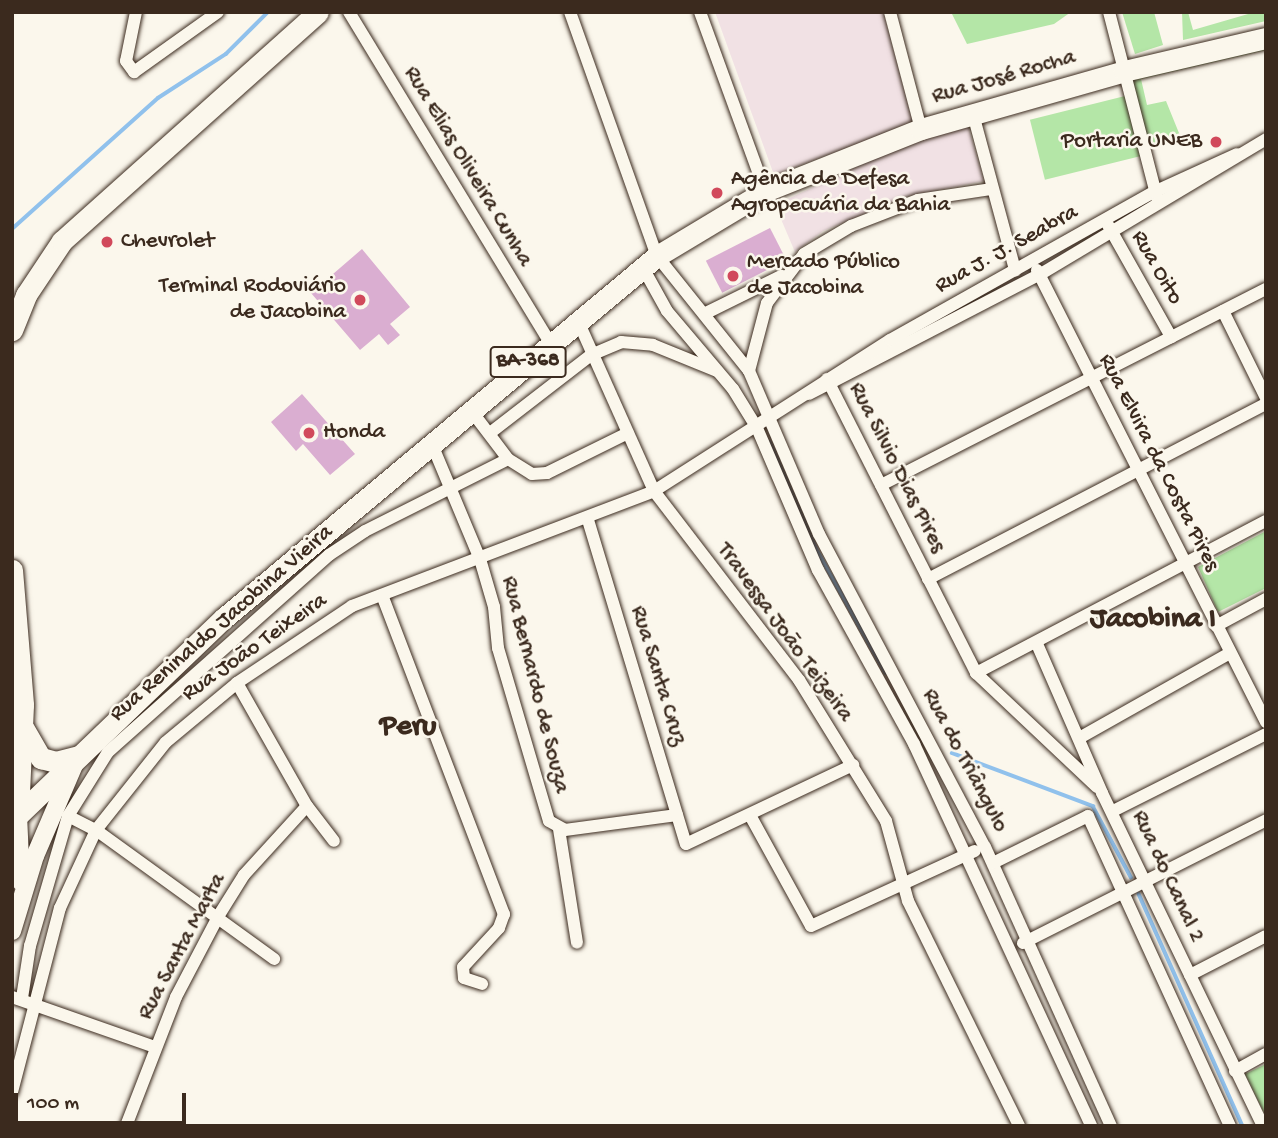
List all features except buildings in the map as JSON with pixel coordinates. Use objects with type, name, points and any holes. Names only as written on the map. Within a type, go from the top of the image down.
[{"type":"main road","points":[[14,325],[62,241],[318,12]]},
{"type":"main road","name":"Rua José Rocha","points":[[765,191],[921,129],[1124,71],[1266,38]]},
{"type":"main road","name":"BA-368","points":[[79,756],[101,746],[225,630],[274,575],[470,409],[650,261],[765,191]]},
{"type":"main road","points":[[12,570],[23,727],[15,818]]},
{"type":"main road","points":[[23,727],[41,758],[56,762],[79,756]]},
{"type":"main road","points":[[15,818],[79,756]]},
{"type":"street","points":[[136,12],[126,61],[134,72],[218,12]]},
{"type":"street","name":"Rua Elias Oliveira Cunha","points":[[349,12],[551,343]]},
{"type":"street","points":[[569,12],[667,311],[720,373],[757,428]]},
{"type":"street","points":[[699,12],[765,191]]},
{"type":"street","points":[[890,12],[921,129]]},
{"type":"street","points":[[1109,12],[1159,205]]},
{"type":"street","points":[[973,114],[1015,270]]},
{"type":"street","name":"Rua J. J. Seabra","points":[[757,428],[828,381],[1104,219],[1154,191],[1266,139]]},
{"type":"street","name":"Rua J. J. Seabra","points":[[893,345],[1039,275],[1159,205],[1237,154]]},
{"type":"street","points":[[749,371],[766,303],[787,272],[822,241],[863,221],[918,200],[992,189]]},
{"type":"street","name":"Rua Oito","points":[[1104,219],[1171,337]]},
{"type":"street","name":"Rua do Triângulo","points":[[650,261],[706,313],[749,371],[774,418],[818,534],[993,863],[1111,1126]]},
{"type":"street","name":"Rua Elvira da Costa Pires","points":[[1032,261],[1264,716]]},
{"type":"street","points":[[706,313],[787,272]]},
{"type":"street","points":[[881,485],[1266,289]]},
{"type":"street","points":[[1223,311],[1266,398]]},
{"type":"street","name":"Travessa João Teizeira","points":[[578,321],[654,491],[799,680],[853,765],[892,836],[902,885],[1019,1126]]},
{"type":"street","points":[[490,433],[591,355],[636,342],[720,373]]},
{"type":"street","name":"Rua Silvio Dias Pires","points":[[828,381],[975,673]]},
{"type":"street","points":[[928,579],[1266,404]]},
{"type":"street","points":[[470,409],[508,459],[532,474],[547,473],[628,433]]},
{"type":"street","name":"Rua do Triângulo","points":[[757,428],[818,570],[968,855],[1091,1126]]},
{"type":"street","name":"Rua João Teixeira","points":[[23,999],[60,908],[96,830],[166,742],[237,683],[332,616],[382,595],[588,520],[654,491],[757,428]]},
{"type":"street","name":"Rua Bernardo de Souza","points":[[431,442],[452,486],[480,559],[494,607],[498,648],[554,825],[577,943]]},
{"type":"street","name":"Rua Reninaldo Jacobina Vieira","points":[[225,630],[341,546],[508,459]]},
{"type":"street","name":"Rua Santa Cruz","points":[[588,520],[686,844],[751,817]]},
{"type":"street","points":[[1102,793],[975,673],[1037,644],[1266,521]]},
{"type":"street","points":[[329,528],[341,546]]},
{"type":"street","points":[[382,595],[504,914],[499,928],[463,967],[467,981],[481,985]]},
{"type":"street","points":[[1216,626],[1266,600]]},
{"type":"street","name":"Rua do Canal 2","points":[[1037,644],[1081,737],[1102,793],[1263,1126]]},
{"type":"street","points":[[1081,737],[1230,653]]},
{"type":"street","points":[[237,683],[307,806],[334,841]]},
{"type":"street","points":[[1113,811],[1266,734]]},
{"type":"street","name":"Rua Reninaldo Jacobina Vieira","points":[[23,999],[30,946],[68,816],[101,746]]},
{"type":"street","points":[[18,878],[79,756]]},
{"type":"street","points":[[853,765],[751,817],[811,926],[985,847]]},
{"type":"street","name":"Rua Santa Marta","points":[[126,1126],[155,1047],[219,915],[244,875],[307,806]]},
{"type":"street","points":[[554,825],[677,815]]},
{"type":"street","points":[[68,816],[96,830],[219,915],[275,959]]},
{"type":"street","name":"Rua do Canal 2","points":[[993,863],[1088,816],[1230,1126]]},
{"type":"street","points":[[12,931],[18,878],[15,818]]},
{"type":"street","points":[[1012,948],[1266,820]]},
{"type":"street","points":[[1190,975],[1266,936]]},
{"type":"street","points":[[12,1092],[23,999],[155,1047]]},
{"type":"street","points":[[1235,1071],[1266,1054]]},
{"type":"shaded area","points":[[715,12],[883,12],[913,123],[774,175]]},
{"type":"shaded area","points":[[968,126],[984,181],[904,197],[823,231],[795,252],[775,205],[908,143]]},
{"type":"green space","points":[[951,12],[1071,12],[1054,24],[967,44]]},
{"type":"green space","points":[[1122,12],[1154,12],[1163,45],[1135,54]]},
{"type":"green space","points":[[1182,12],[1188,12],[1193,30],[1255,12],[1266,12],[1266,21],[1183,40]]},
{"type":"green space","points":[[1266,44],[1266,50],[1141,79],[1147,105],[1166,101],[1181,138],[1143,148],[1125,77]]},
{"type":"green space","points":[[1125,96],[1140,156],[1045,180],[1030,120]]},
{"type":"green space","points":[[1266,531],[1266,588],[1218,612],[1198,567]]},
{"type":"green space","points":[[1266,1064],[1266,1117],[1245,1074]]},
{"type":"waterway","points":[[12,229],[158,98],[226,54],[268,12]]},
{"type":"waterway","points":[[770,442],[816,548],[886,673]]},
{"type":"waterway","points":[[952,753],[1093,806],[1131,877]]},
{"type":"waterway","points":[[1139,894],[1243,1126]]},
{"type":"place","name":"Portaria UNEB","points":[[1216,142]]},
{"type":"place","name":"Agência de Defesa Agropecuária da Bahia","points":[[717,193]]},
{"type":"place","name":"Chevrolet","points":[[107,242]]},
{"type":"place","name":"Mercado Público de Jacobina","points":[[733,276]]},
{"type":"place","name":"Terminal Rodoviário de Jacobina","points":[[360,300]]},
{"type":"place","name":"Honda","points":[[309,433]]},
{"type":"district","name":"Jacobina I","points":[[1153,621]]},
{"type":"district","name":"Peru","points":[[408,728]]}]
